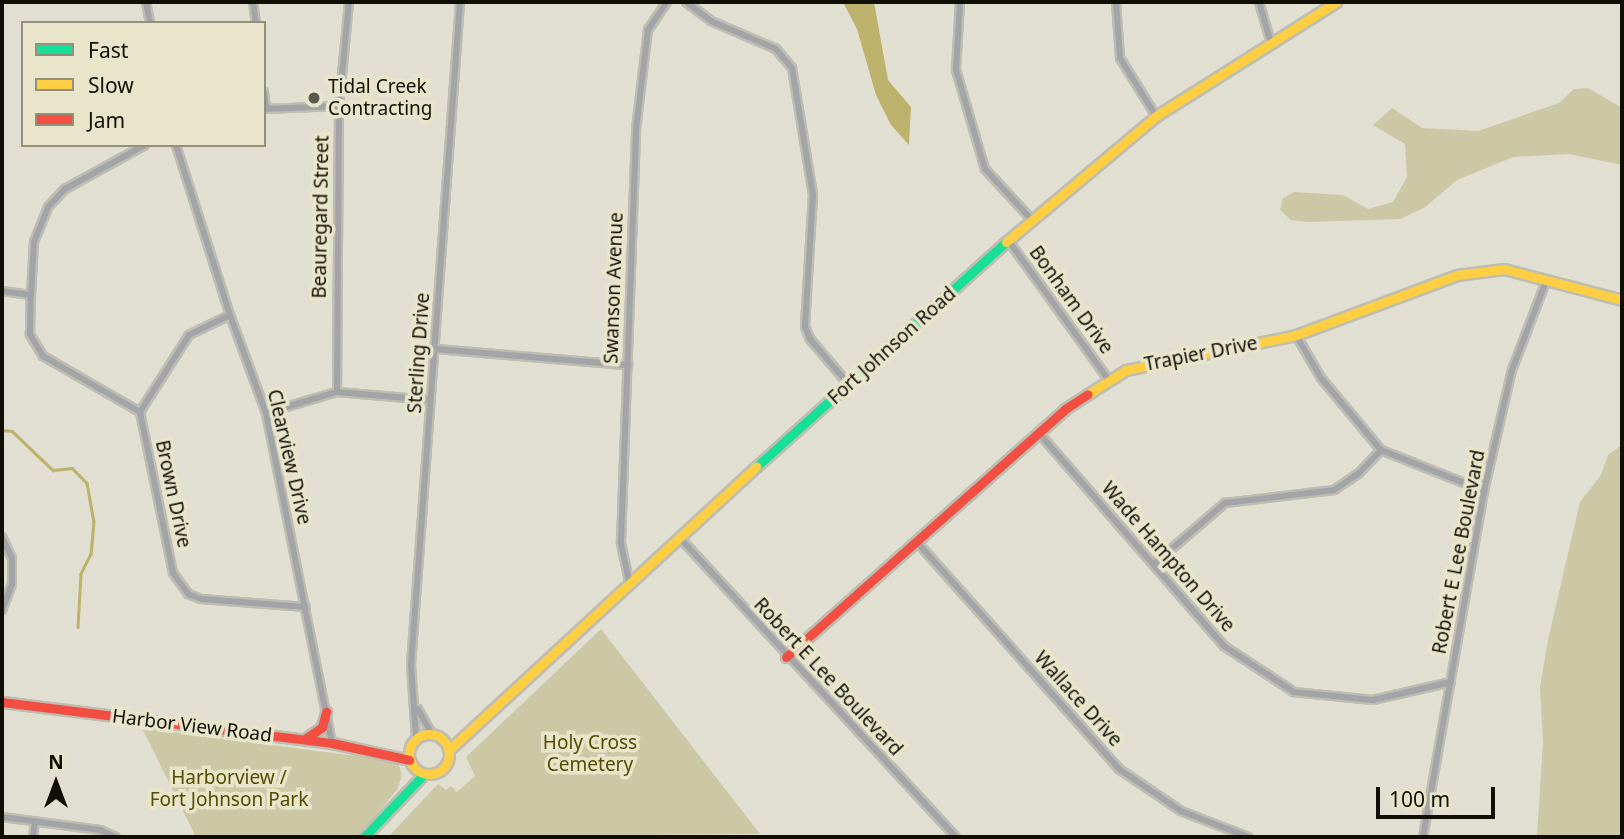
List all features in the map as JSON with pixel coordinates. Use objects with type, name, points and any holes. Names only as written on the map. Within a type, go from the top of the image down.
[{"type":"street","points":[[146,2],[150,21]]},
{"type":"street","points":[[253,2],[256,21]]},
{"type":"street","name":"Beauregard Street","points":[[337,391],[339,106],[349,2]]},
{"type":"street","name":"Sterling Drive","points":[[414,740],[417,707],[411,665],[460,2]]},
{"type":"street","name":"Swanson Avenue","points":[[629,581],[621,551],[636,129],[648,30],[667,2]]},
{"type":"street","points":[[686,2],[711,20],[776,49],[792,68],[813,195],[805,327],[810,339],[850,386]]},
{"type":"street","points":[[960,2],[956,70],[985,169],[1031,219]]},
{"type":"street","points":[[1116,2],[1120,58],[1156,116]]},
{"type":"street","points":[[1259,2],[1271,43]]},
{"type":"street","name":"Fort Johnson Road","points":[[449,750],[629,581],[850,386],[1031,219],[1156,116],[1336,2]]},
{"type":"street","points":[[266,108],[339,106]]},
{"type":"street","points":[[141,147],[65,189],[48,207],[34,242],[30,334],[43,356],[140,412],[189,335],[230,315]]},
{"type":"street","name":"Clearview Drive","points":[[177,147],[230,315],[266,413],[332,743]]},
{"type":"street","name":"Bonham Drive","points":[[1008,240],[1108,379]]},
{"type":"street","name":"Trapier Drive","points":[[786,657],[1038,432],[1108,379],[1158,360],[1296,335],[1457,275],[1504,269],[1622,300]]},
{"type":"street","name":"Robert E Lee Boulevard","points":[[1423,837],[1484,491],[1512,370],[1547,279]]},
{"type":"street","points":[[2,291],[31,295]]},
{"type":"street","points":[[1296,335],[1321,378],[1381,450],[1484,491]]},
{"type":"street","points":[[436,349],[628,365]]},
{"type":"street","points":[[266,413],[337,391],[430,400]]},
{"type":"street","name":"Brown Drive","points":[[140,412],[173,573],[180,585],[201,599],[306,607]]},
{"type":"street","name":"Wade Hampton Drive","points":[[1038,432],[1224,646],[1294,692],[1373,700],[1451,682]]},
{"type":"street","points":[[1154,564],[1225,503],[1334,490],[1359,474],[1381,450]]},
{"type":"street","points":[[2,537],[12,558],[12,584],[2,610]]},
{"type":"street","name":"Robert E Lee Boulevard","points":[[679,537],[786,657],[956,837]]},
{"type":"street","name":"Wallace Drive","points":[[916,541],[1119,769],[1181,811],[1248,837]]},
{"type":"street","name":"Harbor View Road","points":[[2,702],[332,743],[383,751],[410,762]]},
{"type":"street","name":"Sterling Drive","points":[[417,707],[432,734]]},
{"type":"street","points":[[303,740],[323,727],[326,712]]},
{"type":"street","name":"Fort Johnson Road","points":[[442,738],[475,725]]},
{"type":"street","points":[[364,837],[400,794],[424,774],[444,768],[449,750],[442,738],[432,734],[414,740],[400,794]]},
{"type":"street","name":"Harbor View Road","points":[[383,751],[414,740]]},
{"type":"street","points":[[410,762],[424,774]]},
{"type":"street","points":[[2,817],[116,837]]},
{"type":"street","points":[[33,837],[35,821]]},
{"type":"green space","points":[[1588,88],[1622,108],[1622,165],[1569,154],[1513,157],[1457,180],[1424,208],[1400,219],[1308,222],[1291,220],[1280,210],[1283,198],[1294,192],[1343,195],[1368,209],[1393,202],[1407,177],[1405,144],[1373,125],[1392,108],[1422,128],[1478,131],[1559,103],[1574,89]]},
{"type":"green space","points":[[1622,445],[1622,837],[1537,837],[1543,743],[1540,687],[1548,640],[1580,502],[1601,475],[1608,455]]},
{"type":"green space","name":"Holy Cross Cemetery","points":[[601,629],[760,834],[388,837],[438,784],[446,790],[451,786],[457,792],[475,776],[466,757]]},
{"type":"green space","name":"Harborview / Fort Johnson Park","points":[[142,728],[356,756],[362,753],[398,762],[402,776],[397,790],[358,837],[196,837]]},
{"type":"shaded area","points":[[843,2],[874,2],[888,80],[911,107],[909,145],[891,125],[876,95],[857,29]]},
{"type":"waterway","points":[[2,430],[12,431],[53,470],[72,468],[87,483],[94,521],[91,554],[81,574],[78,627]]},
{"type":"traffic: fast","points":[[756,467],[1006,242]]},
{"type":"traffic: fast","points":[[364,837],[424,774]]},
{"type":"traffic: slow","points":[[1006,242],[1156,116],[1336,2]]},
{"type":"traffic: slow","points":[[1088,394],[1126,370],[1296,335],[1457,275],[1504,269],[1622,300]]},
{"type":"traffic: slow","points":[[449,750],[756,467]]},
{"type":"traffic: slow","points":[[429,734],[437,735],[443,740],[448,746],[449,754],[448,762],[443,768],[437,773],[429,774],[421,773],[415,768],[410,762],[409,754],[410,746],[415,740],[421,735],[429,734]]},
{"type":"traffic: jam","points":[[786,657],[1065,409],[1088,394]]},
{"type":"traffic: jam","points":[[2,702],[332,743],[409,760]]},
{"type":"traffic: jam","points":[[305,739],[322,727],[326,712]]},
{"type":"place","name":"Tidal Creek Contracting","points":[[314,98]]}]
